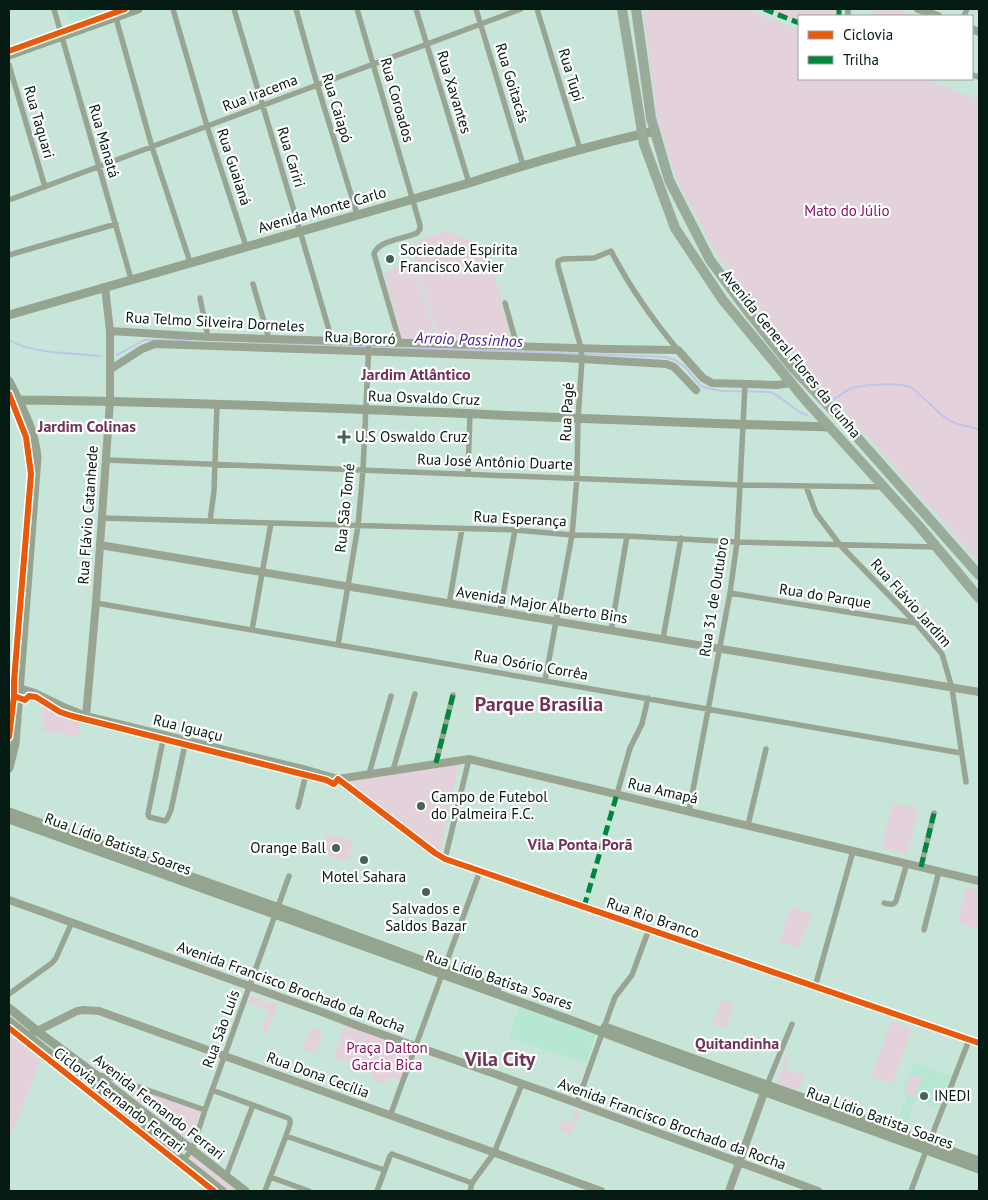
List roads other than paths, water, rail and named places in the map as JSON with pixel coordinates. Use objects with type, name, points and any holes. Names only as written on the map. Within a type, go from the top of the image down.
[{"type":"main road","points":[[9,55],[138,9]]},
{"type":"main road","name":"Avenida General Flores da Cunha","points":[[622,9],[644,144],[676,228],[722,299],[807,402],[919,526],[979,598]]},
{"type":"main road","name":"Avenida General Flores da Cunha","points":[[636,9],[654,131],[669,180],[710,260],[791,366],[833,410],[979,575]]},
{"type":"main road","name":"Avenida Monte Carlo","points":[[9,315],[469,183],[523,165],[654,131]]},
{"type":"main road","points":[[791,366],[791,383]]},
{"type":"main road","points":[[9,381],[30,426],[36,444],[37,458],[20,689],[15,744],[9,768]]},
{"type":"main road","name":"Rua Osvaldo Cruz","points":[[18,400],[216,404],[830,427]]},
{"type":"main road","points":[[830,427],[841,419]]},
{"type":"main road","name":"Rua Lídio Batista Soares","points":[[9,812],[25,822]]},
{"type":"main road","name":"Rua Lídio Batista Soares","points":[[9,819],[25,822],[216,889],[977,1164]]},
{"type":"main road","name":"Avenida Fernando Ferrari","points":[[9,1008],[36,1031],[96,1074],[245,1191]]},
{"type":"main road","name":"Avenida Fernando Ferrari","points":[[9,1021],[222,1191]]},
{"type":"street","name":"Rua Manatá","points":[[54,9],[131,279]]},
{"type":"street","name":"Rua Guaianá","points":[[174,9],[246,246]]},
{"type":"street","name":"Rua Cariri","points":[[234,9],[332,340]]},
{"type":"street","name":"Rua Caiapó","points":[[296,9],[316,84],[357,214]]},
{"type":"street","name":"Rua Coroados","points":[[356,9],[420,221],[420,229],[416,233],[382,244],[376,249],[374,254],[400,343]]},
{"type":"street","name":"Rua Xavantes","points":[[416,9],[469,183]]},
{"type":"street","name":"Rua Goitacás","points":[[476,9],[523,165]]},
{"type":"street","name":"Rua Iracema","points":[[9,200],[521,9]]},
{"type":"street","name":"Rua Tupi","points":[[537,9],[580,149]]},
{"type":"street","points":[[918,9],[935,15]]},
{"type":"street","points":[[116,18],[152,147],[190,262]]},
{"type":"street","name":"Rua Taquari","points":[[9,65],[45,187]]},
{"type":"street","points":[[9,256],[116,224]]},
{"type":"street","name":"Rua Pagé","points":[[545,680],[572,534],[577,478],[582,359],[581,349],[557,263],[560,259],[594,258],[611,251],[645,309],[678,359]]},
{"type":"street","points":[[253,284],[269,339]]},
{"type":"street","name":"Rua Flávio Catanhede","points":[[86,716],[110,401],[110,331],[105,286]]},
{"type":"street","points":[[200,298],[208,337]]},
{"type":"street","points":[[505,303],[517,346]]},
{"type":"street","name":"Rua Telmo Silveira Dorneles","points":[[110,331],[208,337],[332,340],[369,347],[400,343],[581,349],[678,359]]},
{"type":"street","name":"Rua Bororó","points":[[111,369],[142,349],[155,344],[369,347],[666,364],[678,359]]},
{"type":"street","name":"Rua São Tomé","points":[[338,645],[358,526],[363,470],[369,347]]},
{"type":"street","points":[[678,359],[712,383],[744,387],[791,383]]},
{"type":"street","points":[[678,359],[696,390]]},
{"type":"street","name":"Rua 31 de Outubro","points":[[689,811],[730,593],[737,542],[744,387]]},
{"type":"street","points":[[210,521],[214,491],[216,404]]},
{"type":"street","points":[[468,474],[470,413]]},
{"type":"street","name":"Rua José Antônio Duarte","points":[[106,460],[740,485],[883,488]]},
{"type":"street","name":"Rua Flávio Jardim","points":[[806,486],[816,513],[840,545],[916,623],[942,654],[952,688],[966,782]]},
{"type":"street","name":"Rua Esperança","points":[[102,518],[462,528],[737,542],[936,547]]},
{"type":"street","points":[[252,630],[271,523]]},
{"type":"street","points":[[449,604],[462,528]]},
{"type":"street","points":[[500,612],[515,530]]},
{"type":"street","points":[[611,631],[627,536]]},
{"type":"street","points":[[663,639],[681,538]]},
{"type":"street","name":"Avenida Major Alberto Bins","points":[[100,545],[979,692]]},
{"type":"street","name":"Rua do Parque","points":[[730,593],[916,623]]},
{"type":"street","name":"Rua Osório Corrêa","points":[[96,603],[962,753]]},
{"type":"street","name":"Rua Iguaçu","points":[[9,685],[34,693],[86,716],[338,779]]},
{"type":"street","points":[[393,770],[415,694]]},
{"type":"street","points":[[436,763],[453,695]]},
{"type":"street","points":[[370,774],[391,696]]},
{"type":"street","points":[[617,794],[630,748],[642,724],[648,698]]},
{"type":"street","points":[[164,735],[148,814],[149,817],[165,821],[171,810],[186,740]]},
{"type":"street","points":[[748,826],[766,749]]},
{"type":"street","points":[[446,860],[469,759]]},
{"type":"street","name":"Rua Amapá","points":[[338,779],[469,759],[979,881]]},
{"type":"street","points":[[298,808],[307,770]]},
{"type":"street","name":"Rua Rio Branco","points":[[338,779],[435,854],[446,860],[979,1043]]},
{"type":"street","points":[[921,867],[934,813]]},
{"type":"street","points":[[815,986],[853,851]]},
{"type":"street","points":[[884,903],[894,904],[896,901],[907,863]]},
{"type":"street","points":[[390,1116],[480,871]]},
{"type":"street","points":[[924,930],[939,871]]},
{"type":"street","name":"Rua São Luís","points":[[183,1160],[192,1150],[289,876]]},
{"type":"street","name":"Avenida Francisco Brochado da Rocha","points":[[9,900],[818,1191]]},
{"type":"street","points":[[9,994],[52,963],[72,922]]},
{"type":"street","points":[[577,1103],[615,997],[632,975],[649,930]]},
{"type":"street","name":"Rua Dona Cecília","points":[[28,1036],[77,1011],[100,1011],[601,1191]]},
{"type":"street","points":[[729,1191],[766,1088],[792,1024]]},
{"type":"street","points":[[911,1191],[969,1040]]},
{"type":"street","points":[[96,1074],[113,1078],[205,1110]]},
{"type":"street","points":[[470,1191],[472,1183],[494,1153],[522,1084]]},
{"type":"street","points":[[212,1090],[290,1120],[286,1136],[265,1191]]},
{"type":"street","points":[[226,1176],[253,1106]]},
{"type":"street","points":[[286,1136],[384,1170]]},
{"type":"street","points":[[377,1191],[392,1154],[472,1183]]},
{"type":"street","points":[[270,1178],[305,1191]]},
{"type":"waterway","points":[[9,340],[29,348],[100,356]]},
{"type":"waterway","name":"Arroio Passinhos","points":[[117,355],[144,340],[190,340]]},
{"type":"waterway","name":"Arroio Passinhos","points":[[250,342],[666,357],[675,360],[685,367],[701,386],[722,391],[771,392],[801,413],[807,415]]},
{"type":"waterway","points":[[834,399],[855,387],[882,384],[907,386],[912,388],[938,412],[951,421],[979,430]]},
{"type":"place","name":"Sociedade Espírita Francisco Xavier","points":[[390,259]]},
{"type":"place","name":"U.S Oswaldo Cruz","points":[[344,437]]},
{"type":"place","name":"Campo de Futebol do Palmeira F.C.","points":[[421,806]]},
{"type":"place","name":"Orange Ball","points":[[336,848]]},
{"type":"place","name":"Motel Sahara","points":[[364,860]]},
{"type":"place","name":"Salvados e Saldos Bazar","points":[[426,892]]},
{"type":"place","name":"INEDI","points":[[924,1096]]},
{"type":"district","name":"Jardim Atlântico","points":[[416,374]]},
{"type":"district","name":"Jardim Colinas","points":[[87,426]]},
{"type":"district","name":"Parque Brasília","points":[[539,704]]},
{"type":"district","name":"Vila Ponta Porã","points":[[580,844]]},
{"type":"district","name":"Quitandinha","points":[[737,1043]]},
{"type":"district","name":"Vila City","points":[[500,1059]]},
{"type":"park label","name":"Mato do Júlio","points":[[847,211]]},
{"type":"park label","name":"Praça Dalton Garcia Bica","points":[[387,1056]]}]
